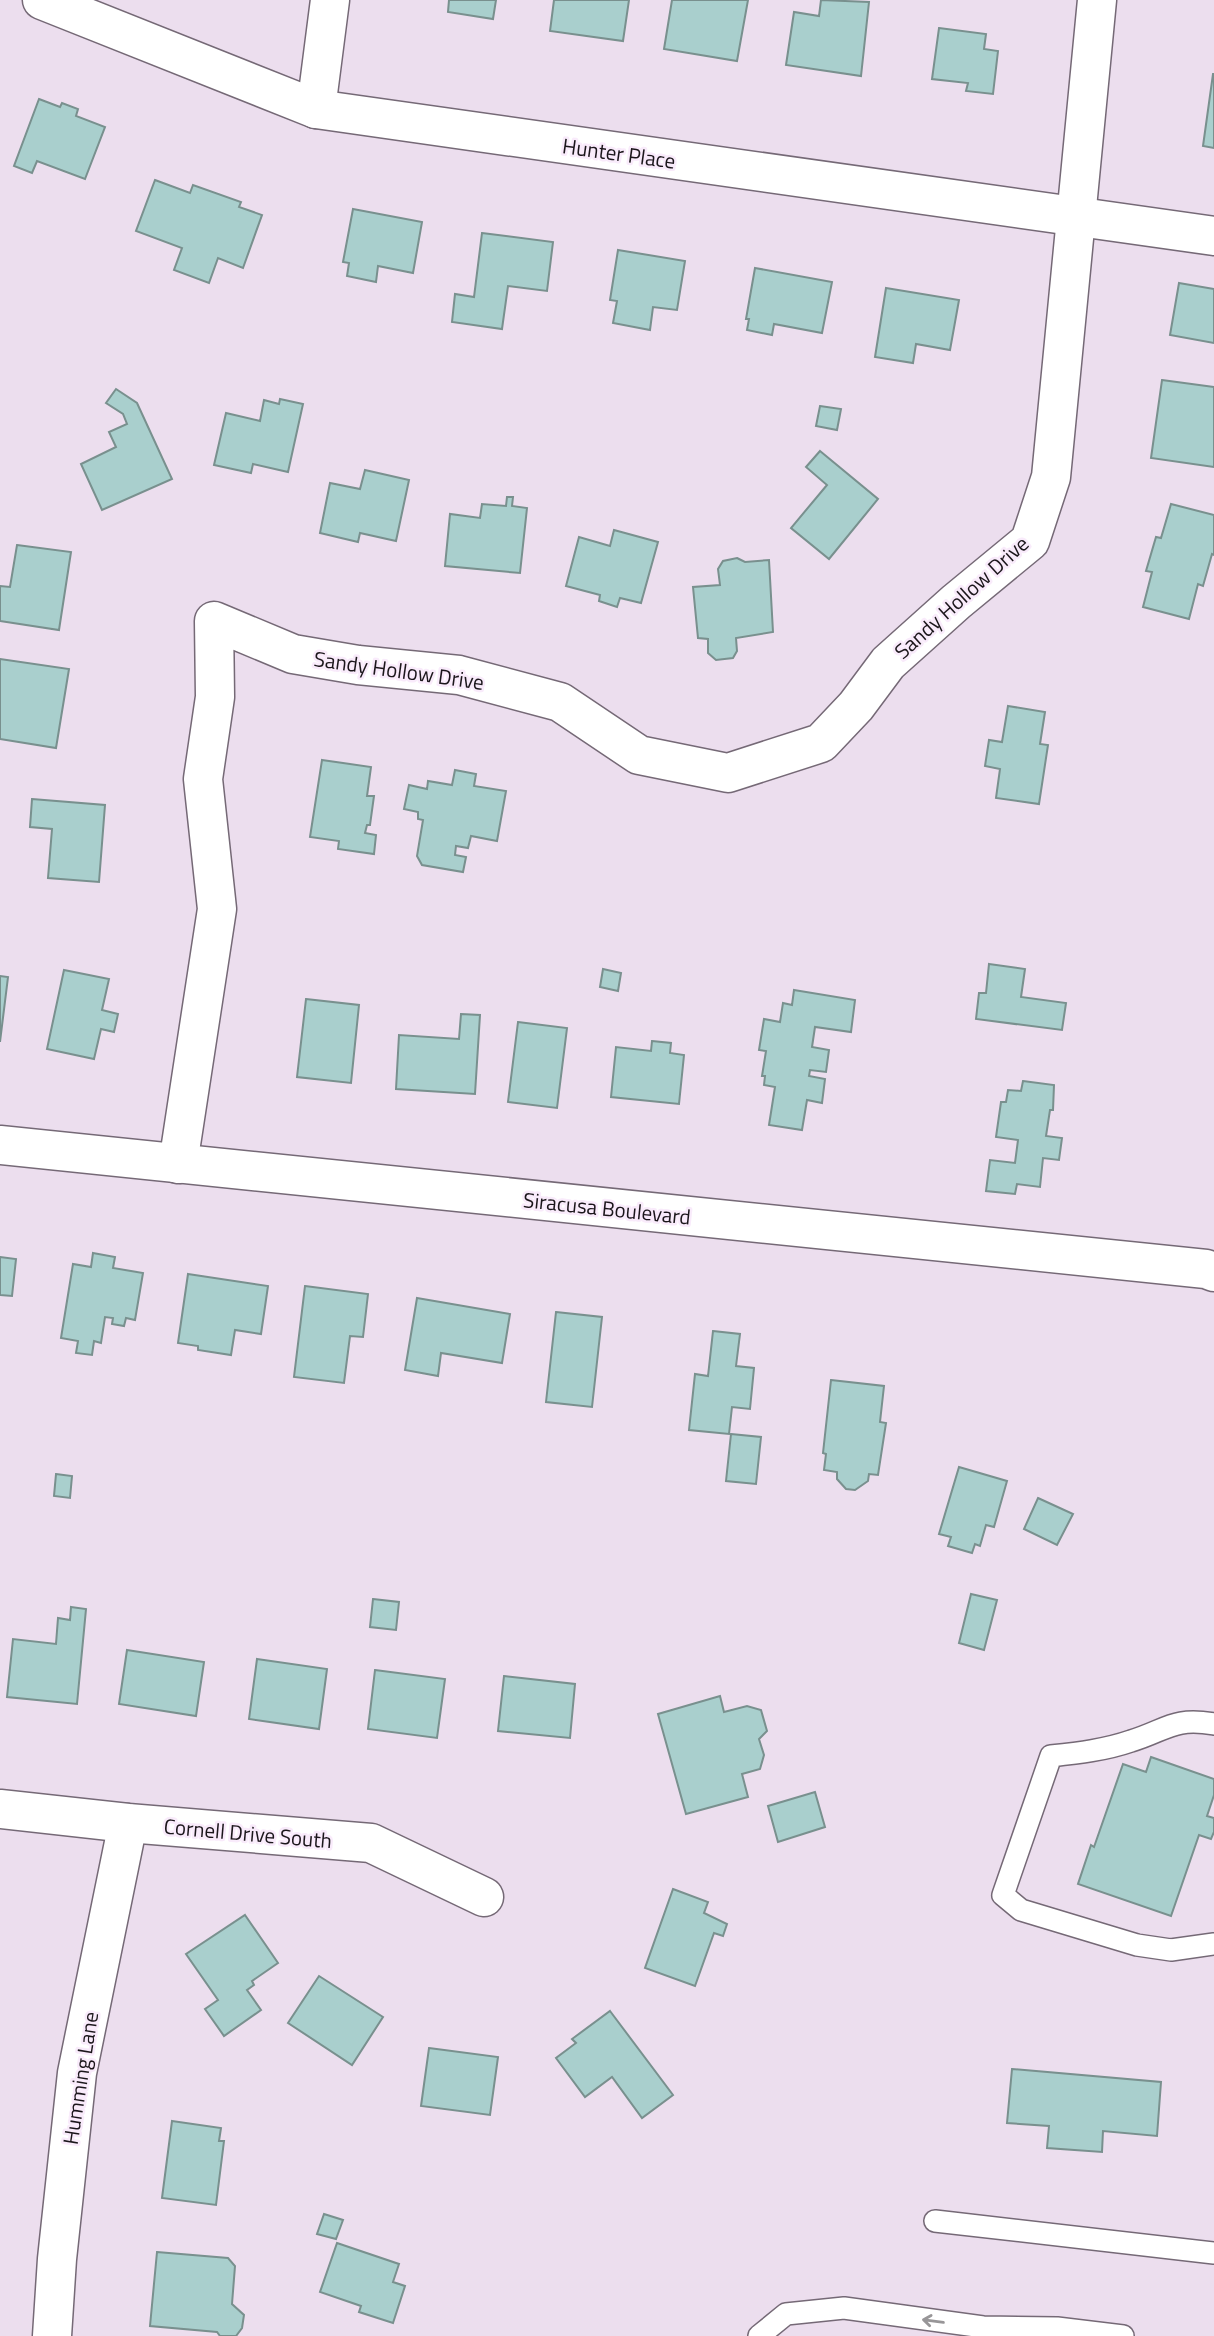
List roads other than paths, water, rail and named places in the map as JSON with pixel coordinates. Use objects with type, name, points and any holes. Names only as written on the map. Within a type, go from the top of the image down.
[{"type":"street","name":"Hunter Place","points":[[42,0],[316,109],[1214,236]]},
{"type":"street","points":[[316,109],[330,0]]},
{"type":"street","name":"Sandy Hollow Drive","points":[[177,1164],[217,909],[203,779],[215,697],[214,621],[293,654],[358,665],[459,675],[560,702],[639,755],[651,758],[728,772],[821,743],[856,706],[888,663],[1030,541],[1051,477],[1097,0]]},
{"type":"street","name":"Siracusa Boulevard","points":[[0,1145],[1214,1272]]},
{"type":"street","name":"Cornell Drive South","points":[[0,1809],[128,1823],[371,1843],[484,1898]]},
{"type":"street","name":"Humming Lane","points":[[52,2336],[57,2259],[77,2073],[128,1823]]},
{"type":"lane","points":[[1214,1724],[1187,1721],[1132,1741],[1051,1756],[1003,1895],[1020,1910],[1137,1945],[1171,1950],[1214,1944]]},
{"type":"lane","points":[[935,2221],[1214,2253]]},
{"type":"lane","points":[[759,2336],[786,2314],[844,2308],[1028,2332],[1058,2328],[1123,2336]]}]
